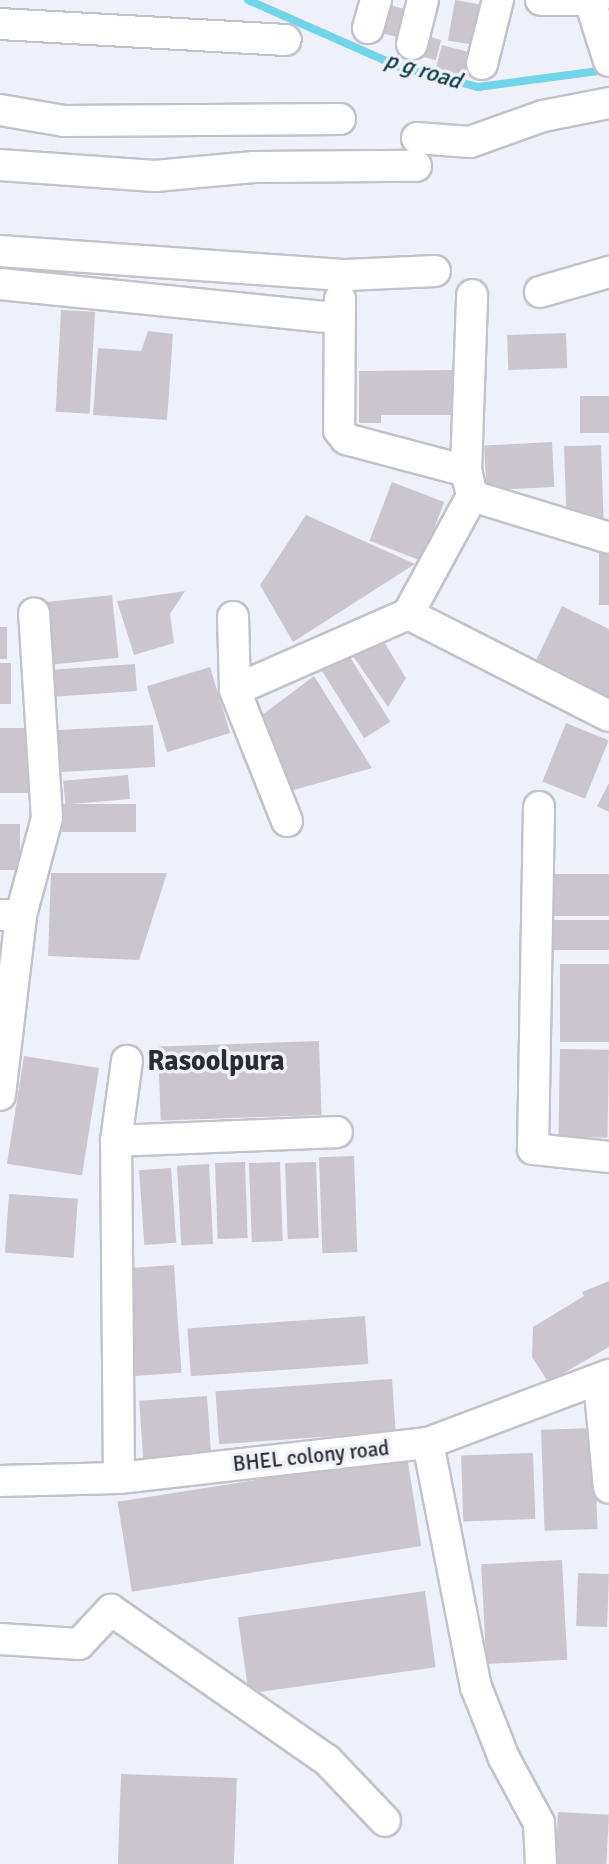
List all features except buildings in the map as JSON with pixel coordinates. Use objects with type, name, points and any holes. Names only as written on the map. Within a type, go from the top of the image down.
[{"type":"street","points":[[412,44],[423,0]]},
{"type":"street","points":[[482,64],[498,0]]},
{"type":"street","points":[[541,0],[585,1],[605,49]]},
{"type":"street","points":[[0,24],[286,40]]},
{"type":"street","points":[[0,165],[155,176],[416,152],[470,142],[543,116],[609,103]]},
{"type":"street","points":[[0,110],[64,121],[340,119]]},
{"type":"street","points":[[0,251],[345,275],[435,271]]},
{"type":"street","points":[[540,292],[609,272]]},
{"type":"street","points":[[345,275],[336,318],[339,430],[345,439],[609,538]]},
{"type":"street","points":[[0,284],[336,318]]},
{"type":"street","points":[[235,690],[408,614],[469,484],[472,295]]},
{"type":"street","points":[[0,1095],[11,915],[47,818],[34,612]]},
{"type":"street","points":[[408,614],[609,716]]},
{"type":"street","points":[[233,617],[235,690],[287,821]]},
{"type":"street","points":[[539,807],[533,1149],[609,1157]]},
{"type":"street","points":[[119,1478],[116,1141],[127,1061]]},
{"type":"street","points":[[116,1141],[337,1132]]},
{"type":"street","points":[[604,1378],[609,1488]]},
{"type":"street","name":"BHEL colony road","points":[[0,1481],[119,1478],[428,1443],[604,1378]]},
{"type":"street","points":[[428,1443],[477,1687],[504,1758],[539,1823],[541,1864]]},
{"type":"street","points":[[0,1639],[79,1644],[111,1611],[327,1760],[386,1821]]},
{"type":"waterway","name":"p g road","points":[[248,0],[400,67],[478,87],[606,70]]},
{"type":"district","name":"Rasoolpura","points":[[216,1061]]}]
